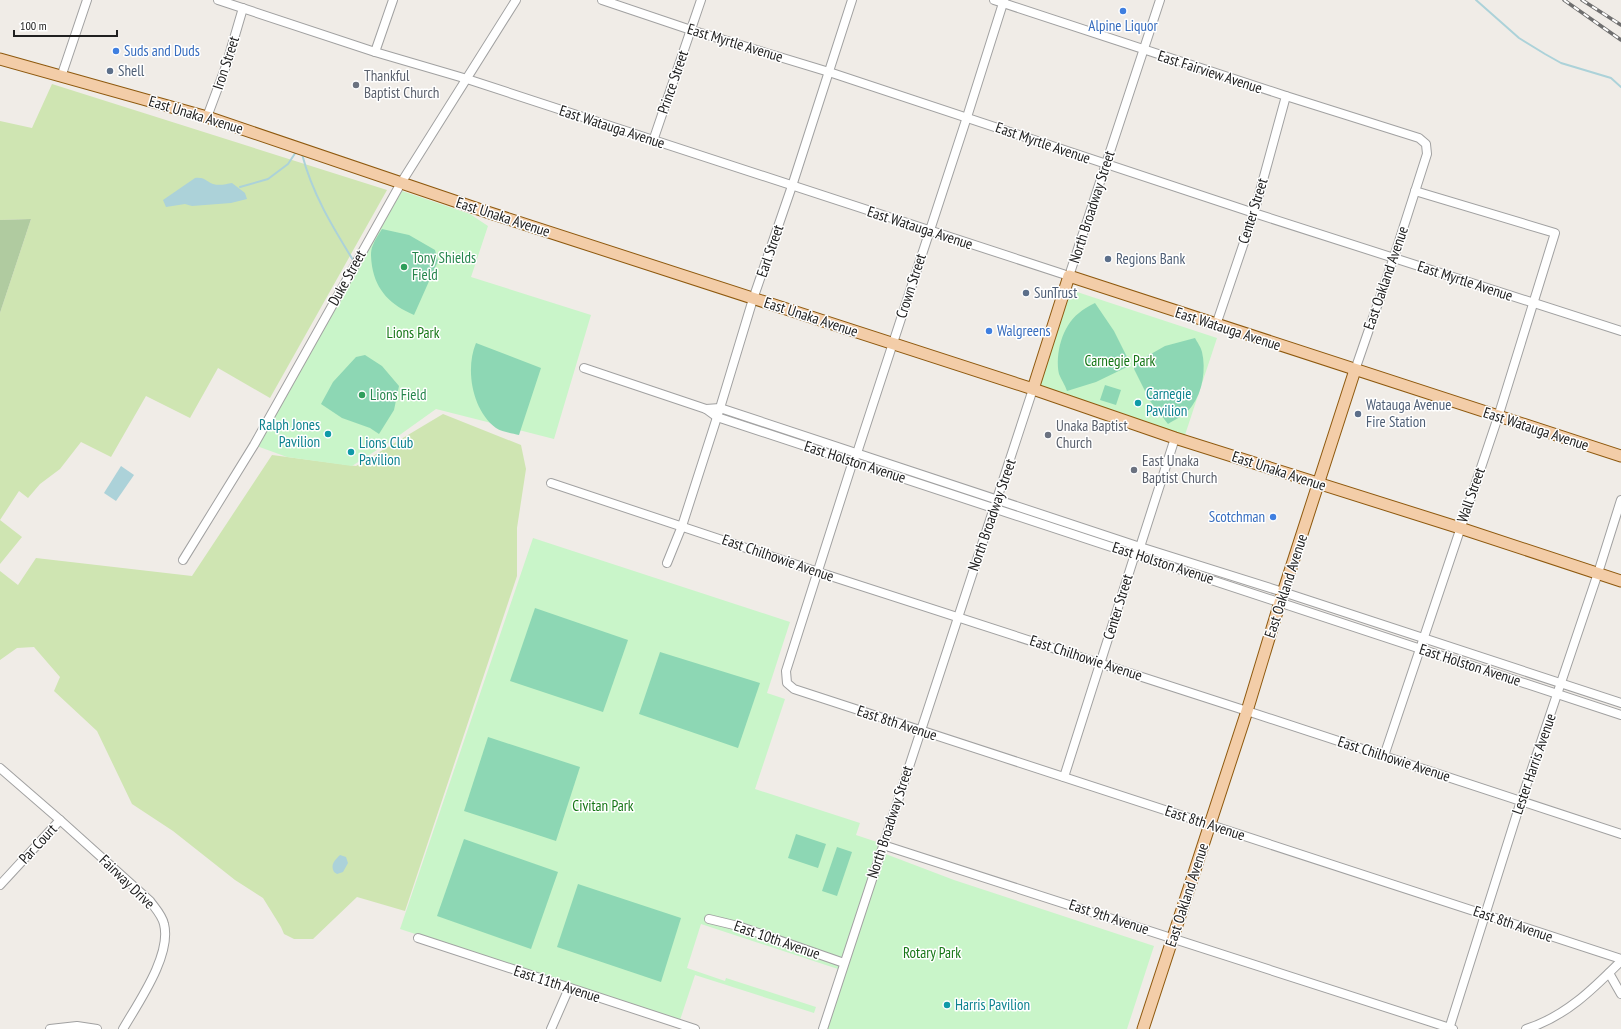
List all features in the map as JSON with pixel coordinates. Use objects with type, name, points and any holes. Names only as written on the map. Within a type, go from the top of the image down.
[{"type":"main road","name":"East Unaka Avenue","points":[[0,59],[207,117],[401,183],[753,299],[1033,389],[1175,438],[1320,483],[1621,581]]},
{"type":"main road","name":"East Watauga Avenue","points":[[1069,276],[1621,456]]},
{"type":"main road","name":"North Broadway Street","points":[[1033,389],[1069,276]]},
{"type":"main road","name":"East Oakland Avenue","points":[[1143,1029],[1174,938],[1209,824],[1320,483],[1355,370]]},
{"type":"street","points":[[61,77],[87,0]]},
{"type":"street","name":"East Watauga Avenue","points":[[218,0],[375,52],[467,79],[929,232],[1069,276]]},
{"type":"street","points":[[375,52],[393,0]]},
{"type":"street","name":"Duke Street","points":[[183,560],[254,445],[401,183],[516,0]]},
{"type":"street","name":"East Myrtle Avenue","points":[[602,0],[691,30],[829,72],[967,117],[1106,165],[1621,331]]},
{"type":"street","name":"Prince Street","points":[[654,141],[701,0]]},
{"type":"street","name":"Earl Street","points":[[667,563],[682,526],[753,299],[792,186],[852,0]]},
{"type":"street","name":"East Fairview Avenue","points":[[994,0],[1003,1],[1144,50],[1418,138],[1426,144]]},
{"type":"street","name":"North Broadway Street","points":[[1069,276],[1160,0]]},
{"type":"street","name":"Crown Street","points":[[790,686],[786,678],[786,671],[853,461],[857,453],[967,117],[1003,1]]},
{"type":"street","name":"Iron Street","points":[[207,117],[226,66],[243,8]]},
{"type":"street","name":"Center Street","points":[[1216,325],[1254,213],[1286,96]]},
{"type":"street","name":"East Oakland Avenue","points":[[1355,370],[1394,258],[1414,191],[1427,154],[1426,144]]},
{"type":"street","name":"Wall Street","points":[[1384,756],[1498,417],[1555,233],[1414,191]]},
{"type":"street","name":"East Holston Avenue","points":[[584,368],[706,409],[717,417],[1135,554],[1424,638],[1621,703]]},
{"type":"street","name":"North Broadway Street","points":[[823,1029],[1033,389]]},
{"type":"street","name":"East Holston Avenue","points":[[706,409],[720,408],[1140,547],[1282,597],[1421,649],[1621,715]]},
{"type":"street","name":"Center Street","points":[[1064,777],[1135,554],[1140,547],[1175,438]]},
{"type":"street","name":"East Chilhowie Avenue","points":[[552,483],[818,572],[1247,710],[1621,834]]},
{"type":"street","name":"Lester Harris Avenue","points":[[1450,1029],[1521,801],[1562,683],[1621,500]]},
{"type":"street","name":"East 8th Avenue","points":[[790,686],[794,689],[920,731],[1486,914],[1621,960]]},
{"type":"street","name":"Fairway Drive","points":[[0,768],[150,900],[164,924],[165,937],[162,957],[123,1029]]},
{"type":"street","name":"Par Court","points":[[0,886],[60,820]]},
{"type":"street","name":"East 9th Avenue","points":[[883,845],[1174,938],[1450,1029]]},
{"type":"street","name":"East 10th Avenue","points":[[709,919],[738,926],[844,963]]},
{"type":"street","name":"East 11th Avenue","points":[[418,938],[696,1029]]},
{"type":"street","points":[[1526,1029],[1545,1022],[1570,1007],[1596,987],[1621,960]]},
{"type":"street","points":[[1609,973],[1621,994]]},
{"type":"street","points":[[550,1029],[569,988]]},
{"type":"street","points":[[667,1029],[670,1021]]},
{"type":"street","points":[[50,1029],[77,1026],[97,1029]]},
{"type":"green space","points":[[52,84],[387,190],[270,398],[218,368],[190,418],[146,396],[111,457],[81,442],[60,469],[40,484],[28,498],[19,491],[0,520],[0,313],[31,219],[0,220],[0,121],[32,128]]},
{"type":"green space","name":"Lions Park","points":[[402,191],[470,214],[488,226],[471,277],[591,315],[554,439],[436,409],[394,439],[352,466],[287,457],[254,445]]},
{"type":"green space","points":[[31,219],[0,313],[0,220]]},
{"type":"green space","name":"Tony Shields Field","points":[[382,229],[409,235],[435,250],[438,261],[414,315],[398,307],[386,296],[377,283],[374,275],[371,261],[371,250]]},
{"type":"green space","name":"Carnegie Park","points":[[1071,290],[1217,338],[1184,438],[1039,389]]},
{"type":"green space","points":[[1095,303],[1114,331],[1129,361],[1127,367],[1096,382],[1067,391],[1059,374],[1058,366],[1061,341],[1068,325],[1073,319],[1082,310]]},
{"type":"green space","points":[[1195,338],[1201,348],[1204,366],[1203,380],[1199,394],[1190,409],[1168,424],[1150,401],[1134,369],[1135,363],[1165,346]]},
{"type":"green space","points":[[476,343],[541,368],[519,435],[496,428],[481,411],[476,400],[471,377],[471,365]]},
{"type":"green space","name":"Lions Field","points":[[365,355],[382,366],[399,386],[394,410],[379,434],[370,428],[342,418],[321,404],[333,382],[356,357]]},
{"type":"green space","points":[[1105,385],[1121,390],[1116,405],[1100,400]]},
{"type":"green space","points":[[443,414],[521,445],[526,469],[517,528],[517,576],[405,911],[357,897],[313,939],[294,939],[284,934],[263,898],[235,880],[173,831],[132,804],[97,731],[54,691],[60,677],[34,647],[17,648],[0,660],[0,571],[18,585],[36,558],[192,576],[272,455],[356,466]]},
{"type":"green space","points":[[0,520],[22,537],[0,564]]},
{"type":"green space","name":"Civitan Park","points":[[533,538],[790,622],[767,693],[785,699],[755,789],[860,823],[856,835],[880,843],[838,969],[701,924],[687,968],[725,981],[726,978],[816,1007],[814,1013],[695,975],[680,1020],[400,929]]},
{"type":"green space","points":[[535,608],[628,640],[603,712],[510,681]]},
{"type":"green space","points":[[660,652],[760,683],[738,748],[639,714]]},
{"type":"green space","points":[[488,737],[580,767],[556,841],[464,811]]},
{"type":"green space","points":[[796,834],[826,844],[818,868],[788,858]]},
{"type":"green space","points":[[464,839],[558,872],[531,949],[437,916]]},
{"type":"green space","points":[[837,847],[852,852],[837,896],[822,891]]},
{"type":"green space","name":"Rotary Park","points":[[883,853],[954,880],[1154,946],[1127,1029],[826,1029]]},
{"type":"green space","points":[[578,884],[681,918],[661,982],[557,947]]},
{"type":"water","points":[[195,178],[203,179],[216,185],[232,183],[245,193],[247,199],[231,203],[192,206],[185,204],[166,207],[163,200]]},
{"type":"water","points":[[121,466],[134,475],[116,501],[104,493]]},
{"type":"water","points":[[340,855],[346,857],[348,863],[343,872],[337,874],[334,872],[333,864]]},
{"type":"waterway","points":[[1476,0],[1519,38],[1545,54],[1561,63],[1611,78],[1621,87]]},
{"type":"waterway","points":[[240,187],[268,179],[288,164],[296,152]]},
{"type":"waterway","points":[[302,154],[317,196],[330,222],[353,260]]},
{"type":"railway","points":[[1564,0],[1621,40]]},
{"type":"railway","points":[[1582,0],[1621,25]]},
{"type":"place","name":"Alpine Liquor","points":[[1123,11]]},
{"type":"place","name":"Suds and Duds","points":[[116,51]]},
{"type":"place","name":"Shell","points":[[110,71]]},
{"type":"place","name":"Thankful Baptist Church","points":[[356,85]]},
{"type":"place","name":"Regions Bank","points":[[1108,259]]},
{"type":"place","name":"Tony Shields Field","points":[[404,267]]},
{"type":"place","name":"SunTrust","points":[[1026,293]]},
{"type":"place","name":"Walgreens","points":[[989,331]]},
{"type":"place","name":"Lions Field","points":[[362,395]]},
{"type":"place","name":"Carnegie Pavilion","points":[[1138,403]]},
{"type":"place","name":"Watauga Avenue Fire Station","points":[[1358,414]]},
{"type":"place","name":"Ralph Jones Pavilion","points":[[328,434]]},
{"type":"place","name":"Unaka Baptist Church","points":[[1048,435]]},
{"type":"place","name":"Lions Club Pavilion","points":[[351,452]]},
{"type":"place","name":"East Unaka Baptist Church","points":[[1134,470]]},
{"type":"place","name":"Scotchman","points":[[1273,517]]},
{"type":"place","name":"Harris Pavilion","points":[[947,1005]]}]
